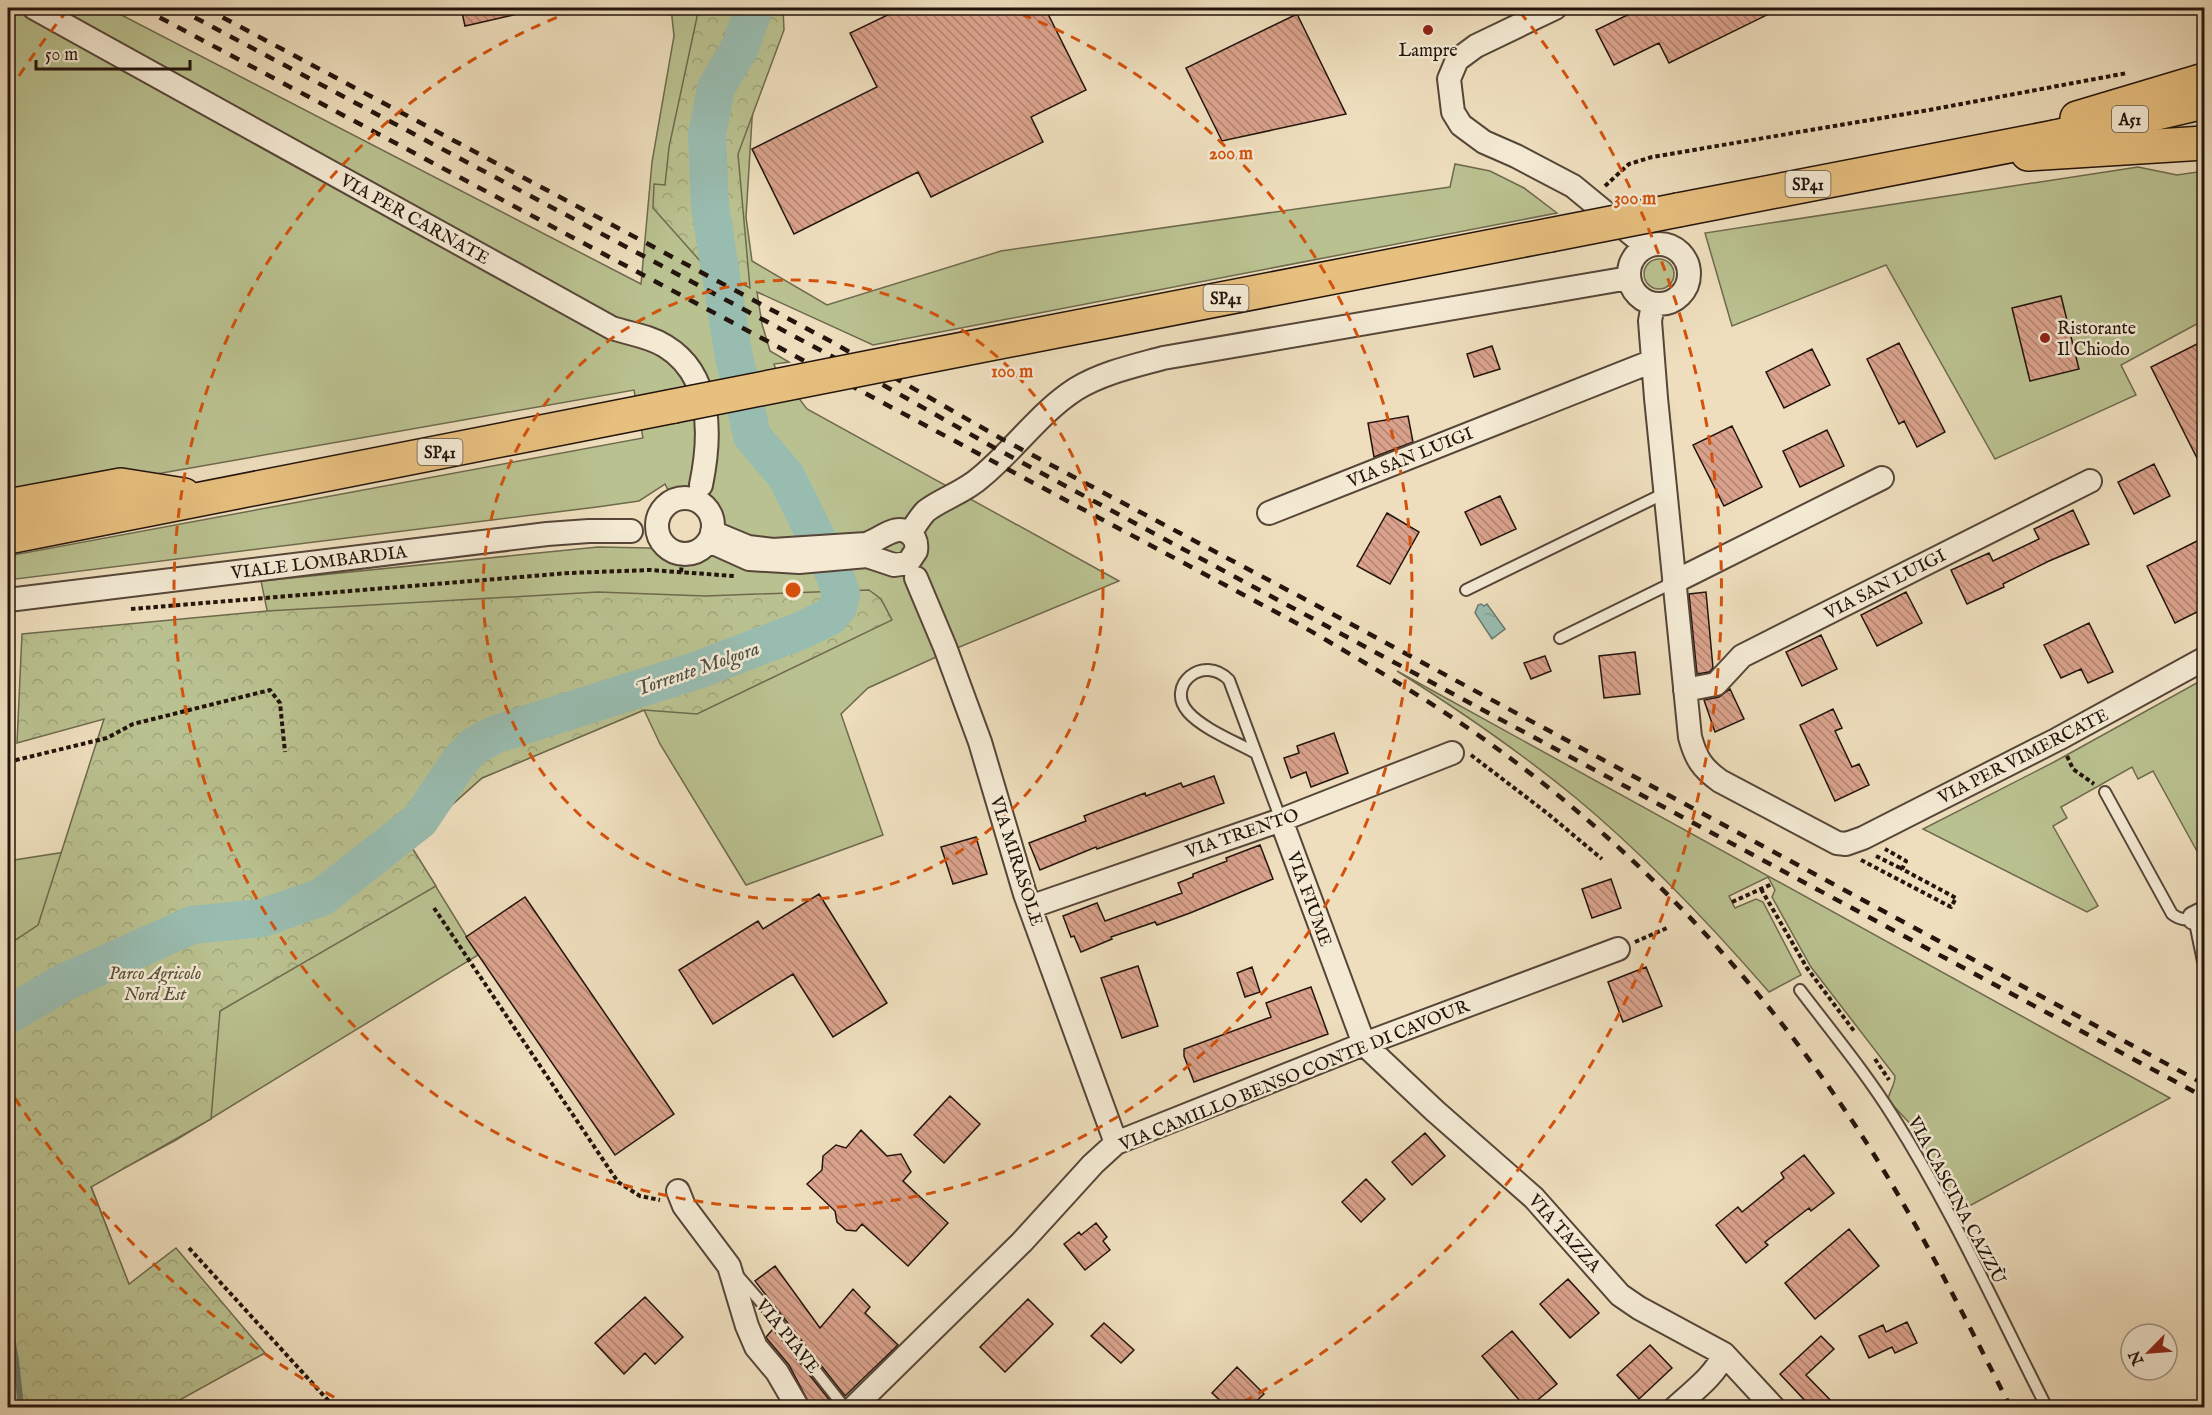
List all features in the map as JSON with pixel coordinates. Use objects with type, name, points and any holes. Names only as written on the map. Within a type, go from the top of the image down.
[{"type":"main road","points":[[1937,159],[2205,80]]},
{"type":"main road","name":"A51","points":[[2055,137],[2205,102]]},
{"type":"main road","name":"A51","points":[[2055,137],[2205,118]]},
{"type":"main road","name":"SP41","points":[[8,537],[2055,137]]},
{"type":"main road","points":[[1937,159],[2205,143]]},
{"type":"main road","points":[[8,506],[121,485],[207,499]]},
{"type":"street","name":"VIA PER CARNATE","points":[[34,8],[612,328],[650,339],[674,352],[693,375],[703,398],[706,412],[707,443],[697,496]]},
{"type":"street","points":[[1555,8],[1466,52],[1457,60],[1449,79],[1453,112],[1461,125],[1472,134],[1553,175],[1592,200],[1646,246]]},
{"type":"street","points":[[1656,243],[1666,244],[1684,256],[1690,276],[1681,295],[1672,301],[1653,304],[1637,294],[1629,278],[1632,259],[1646,246],[1656,243]]},
{"type":"street","points":[[912,557],[924,513],[981,477],[1075,390],[1110,374],[1163,358],[1629,278]]},
{"type":"street","points":[[1653,304],[1650,321],[1653,361],[1685,690]]},
{"type":"street","name":"VIA SAN LUIGI","points":[[1269,513],[1653,361]]},
{"type":"street","points":[[1674,582],[1882,478]]},
{"type":"street","name":"VIA SAN LUIGI","points":[[1685,690],[1716,684],[1742,656],[2090,481]]},
{"type":"street","points":[[697,496],[713,522],[711,536],[698,551],[682,563],[661,540],[657,525],[658,518],[669,503],[697,496]]},
{"type":"street","name":"VIALE LOMBARDIA","points":[[631,531],[646,526],[658,518]]},
{"type":"street","points":[[866,550],[894,530],[905,530],[912,557]]},
{"type":"street","name":"VIALE LOMBARDIA","points":[[8,600],[547,534],[631,531],[661,540]]},
{"type":"street","points":[[711,536],[749,559],[866,550],[894,565],[912,557]]},
{"type":"street","name":"VIA MIRASOLE","points":[[912,557],[980,742],[1030,907],[1116,1143]]},
{"type":"street","name":"VIA PER VIMERCATE","points":[[1685,690],[1690,737],[1695,754],[1705,770],[1720,781],[1837,843],[1865,850],[2058,739],[2205,659]]},
{"type":"street","name":"VIA TRENTO","points":[[1030,907],[1281,820],[1452,753]]},
{"type":"street","name":"VIA FIUME","points":[[1281,820],[1364,1044]]},
{"type":"street","name":"VIA CAMILLO BENSO CONTE DI CAVOUR","points":[[853,1407],[1022,1242],[1093,1164],[1116,1143],[1364,1044],[1618,949]]},
{"type":"street","name":"VIA TAZZA","points":[[1364,1044],[1534,1198],[1620,1295],[1639,1308],[1724,1354],[1774,1407]]},
{"type":"street","name":"VIA PIAVE","points":[[681,1198],[729,1266],[747,1326],[756,1347],[777,1372],[798,1407]]},
{"type":"street","points":[[1675,1407],[1700,1385],[1724,1354]]},
{"type":"lane","points":[[1466,590],[1665,493]]},
{"type":"lane","points":[[1560,638],[1674,582]]},
{"type":"lane","name":"VIA FIUME","points":[[1256,753],[1196,720],[1180,700],[1184,681],[1200,671],[1209,669],[1221,672],[1229,680],[1281,820]]},
{"type":"lane","points":[[2105,792],[2172,914],[2178,919],[2185,920],[2200,915],[2205,966]]},
{"type":"lane","name":"VIA CASCINA CAZZÙ","points":[[1800,990],[1880,1096],[1954,1222],[1978,1274],[2047,1407]]},
{"type":"lane","name":"VIA PIAVE","points":[[729,1266],[767,1309],[845,1407]]},
{"type":"path","points":[[1592,200],[1629,164],[1652,157],[2136,72]]},
{"type":"path","points":[[127,609],[569,573],[650,570],[682,563],[744,577]]},
{"type":"path","points":[[8,762],[107,738],[133,724],[270,690],[280,703],[285,752]]},
{"type":"path","points":[[2058,739],[2073,769],[2105,792]]},
{"type":"path","points":[[1452,753],[1462,749],[1487,766],[1602,859]]},
{"type":"path","points":[[1865,850],[1906,861],[1902,869]]},
{"type":"path","points":[[1865,850],[1956,898],[1951,907],[1865,850]]},
{"type":"path","points":[[1732,902],[1772,885]]},
{"type":"path","points":[[1761,889],[1806,968],[1860,1039]]},
{"type":"path","points":[[434,908],[618,1182],[640,1196],[681,1198]]},
{"type":"path","points":[[1618,949],[1667,928]]},
{"type":"path","points":[[1873,1057],[1887,1074],[1889,1082],[1887,1089],[1880,1096]]},
{"type":"path","points":[[189,1248],[334,1407]]},
{"type":"green space","name":"Parco Agricolo Nord Est","points":[[8,8],[108,8],[641,284],[652,162],[674,36],[671,8],[767,8],[752,119],[746,217],[752,261],[827,305],[1001,251],[1450,187],[1455,164],[1490,171],[1524,188],[1557,213],[873,345],[757,292],[762,324],[770,351],[789,362],[774,364],[775,367],[807,409],[1119,581],[945,653],[868,688],[841,714],[883,835],[746,885],[660,744],[644,710],[482,778],[409,843],[478,955],[176,1140],[91,1186],[129,1285],[8,1386],[8,861],[309,814],[261,581],[598,547],[649,548],[694,555],[705,551],[719,525],[709,502],[697,490],[691,486],[669,492],[665,484],[639,501],[8,580],[8,556],[643,438],[634,390],[8,500]]},
{"type":"green space","points":[[694,8],[783,8],[784,30],[738,154],[750,288],[701,262],[653,208],[654,184],[665,185],[669,147],[697,17]]},
{"type":"green space","points":[[2138,167],[2177,175],[2204,171],[2204,320],[2121,365],[2136,395],[1995,459],[1886,265],[1732,326],[1705,233]]},
{"type":"green space","points":[[1659,259],[1665,260],[1673,268],[1673,280],[1665,288],[1659,289],[1653,288],[1645,280],[1644,274],[1645,268],[1653,260]]},
{"type":"green space","name":"Parco Agricolo Nord Est","points":[[869,590],[881,599],[892,620],[697,714],[644,710],[482,778],[409,843],[436,886],[220,1011],[211,1119],[91,1187],[129,1284],[176,1248],[265,1353],[167,1407],[17,1407],[8,1386],[8,945],[38,925],[104,719],[17,743],[22,634],[267,611],[598,592],[705,596]]},
{"type":"green space","points":[[1397,671],[2170,1098],[1960,1211],[1915,1129],[1888,1100],[1895,1076],[1811,967],[1772,897],[1775,890],[1768,877],[1729,896],[1735,908],[1756,899],[1763,902],[1801,975],[1769,992],[1676,891],[1602,820],[1511,747]]},
{"type":"green space","points":[[2202,680],[2204,685],[2204,864],[2153,771],[2138,779],[2132,767],[2061,807],[2067,818],[2053,826],[2098,906],[2087,912],[1923,829],[2054,762]]},
{"type":"water","points":[[1487,604],[1505,629],[1492,639],[1475,613],[1478,605],[1484,606]]},
{"type":"building","points":[[461,8],[518,8],[518,14],[465,26]]},
{"type":"building","points":[[902,8],[1045,8],[1086,90],[1031,117],[1043,142],[931,197],[918,172],[794,234],[752,149],[877,87],[850,33]]},
{"type":"building","points":[[1642,8],[1781,8],[1669,63],[1659,43],[1614,65],[1596,30]]},
{"type":"building","points":[[1297,14],[1346,114],[1222,141],[1186,68]]},
{"type":"building","name":"Ristorante Il Chiodo","points":[[2061,296],[2079,369],[2030,381],[2012,308]]},
{"type":"building","points":[[2205,340],[2205,474],[2151,367]]},
{"type":"building","points":[[1899,343],[1945,432],[1917,447],[1904,421],[1899,424],[1867,359]]},
{"type":"building","points":[[1492,346],[1500,369],[1474,377],[1467,354]]},
{"type":"building","points":[[1812,349],[1830,385],[1784,408],[1766,372]]},
{"type":"building","points":[[1408,416],[1413,442],[1374,457],[1368,423]]},
{"type":"building","points":[[1732,426],[1762,487],[1724,506],[1693,445]]},
{"type":"building","points":[[1827,430],[1844,466],[1800,487],[1783,451]]},
{"type":"building","points":[[2154,464],[2170,496],[2134,514],[2118,482]]},
{"type":"building","points":[[1500,496],[1516,529],[1481,545],[1465,512]]},
{"type":"building","points":[[2073,510],[2089,544],[2049,561],[2003,584],[2004,587],[1967,604],[1951,570],[1989,553],[1993,561],[2039,539],[2034,529]]},
{"type":"building","points":[[1387,513],[1419,532],[1390,584],[1357,566]]},
{"type":"building","points":[[2205,537],[2205,608],[2175,623],[2147,566]]},
{"type":"building","points":[[1706,592],[1713,668],[1709,672],[1697,674],[1689,594]]},
{"type":"building","points":[[1906,592],[1922,623],[1877,646],[1861,615]]},
{"type":"building","points":[[2089,623],[2113,672],[2088,683],[2081,669],[2061,678],[2044,645]]},
{"type":"building","points":[[1821,635],[1837,669],[1802,686],[1786,652]]},
{"type":"building","points":[[1635,652],[1640,694],[1604,698],[1599,656]]},
{"type":"building","points":[[1545,656],[1551,671],[1531,679],[1524,663]]},
{"type":"building","points":[[1730,689],[1744,719],[1715,732],[1704,700],[1719,697]]},
{"type":"building","points":[[1833,709],[1842,728],[1835,731],[1852,767],[1859,764],[1869,785],[1835,801],[1800,725]]},
{"type":"building","points":[[1334,733],[1348,773],[1311,787],[1306,772],[1291,778],[1284,758],[1299,753],[1297,746]]},
{"type":"building","points":[[1214,776],[1224,803],[1097,849],[1096,847],[1040,870],[1029,843],[1086,821],[1084,816],[1145,793],[1146,796],[1181,783],[1183,787]]},
{"type":"building","points":[[976,837],[987,874],[953,884],[941,847]]},
{"type":"building","points":[[1260,845],[1273,879],[1157,925],[1155,922],[1111,937],[1112,939],[1081,952],[1074,936],[1071,937],[1063,916],[1097,903],[1105,921],[1182,893],[1178,883],[1193,877],[1193,874],[1227,861],[1226,858]]},
{"type":"building","points":[[1611,879],[1621,908],[1592,918],[1582,889]]},
{"type":"building","points":[[819,894],[887,1003],[833,1037],[793,974],[713,1024],[679,970],[758,921],[763,929]]},
{"type":"building","points":[[525,897],[674,1114],[615,1155],[466,937]]},
{"type":"building","points":[[1138,966],[1158,1026],[1122,1038],[1101,978]]},
{"type":"building","points":[[1252,967],[1260,992],[1245,997],[1237,973]]},
{"type":"building","points":[[1646,967],[1662,1006],[1623,1022],[1608,982]]},
{"type":"building","points":[[1311,987],[1328,1034],[1194,1082],[1184,1056],[1184,1049],[1271,1017],[1266,1003]]},
{"type":"building","points":[[950,1096],[980,1124],[944,1163],[914,1135]]},
{"type":"building","points":[[861,1130],[887,1156],[901,1154],[911,1172],[903,1181],[948,1223],[908,1266],[862,1224],[856,1231],[846,1230],[837,1222],[835,1211],[807,1184],[822,1170],[823,1156],[836,1145],[846,1148]]},
{"type":"building","points":[[1425,1133],[1445,1156],[1412,1185],[1392,1162]]},
{"type":"building","points":[[1804,1155],[1834,1193],[1811,1211],[1809,1208],[1765,1242],[1768,1245],[1746,1263],[1716,1225],[1738,1207],[1742,1212],[1784,1178],[1781,1173]]},
{"type":"building","points":[[1366,1179],[1385,1199],[1361,1222],[1342,1202]]},
{"type":"building","points":[[1096,1223],[1107,1237],[1103,1241],[1110,1250],[1085,1270],[1064,1244],[1079,1232],[1081,1235]]},
{"type":"building","points":[[1849,1229],[1879,1266],[1815,1319],[1785,1283]]},
{"type":"building","points":[[775,1266],[820,1328],[853,1289],[870,1307],[865,1313],[898,1345],[845,1396],[755,1281]]},
{"type":"building","points":[[1568,1279],[1599,1313],[1570,1338],[1540,1304]]},
{"type":"building","points":[[645,1297],[683,1337],[655,1364],[645,1353],[624,1374],[595,1343]]},
{"type":"building","points":[[1028,1299],[1053,1324],[1005,1372],[980,1347]]},
{"type":"building","points":[[1907,1322],[1917,1343],[1895,1353],[1892,1347],[1869,1358],[1859,1336],[1883,1325],[1886,1332]]},
{"type":"building","points":[[1104,1323],[1134,1350],[1121,1363],[1091,1336]]},
{"type":"building","points":[[773,1329],[835,1407],[811,1407],[789,1365],[766,1337]]},
{"type":"building","points":[[1512,1331],[1557,1384],[1529,1407],[1525,1407],[1482,1356]]},
{"type":"building","points":[[1821,1336],[1834,1349],[1806,1375],[1837,1407],[1811,1407],[1780,1374]]},
{"type":"building","points":[[1650,1345],[1672,1368],[1639,1399],[1617,1375]]},
{"type":"building","points":[[1237,1367],[1264,1394],[1250,1407],[1227,1407],[1212,1393]]},
{"type":"waterway","name":"Torrente Molgora","points":[[8,1015],[63,983],[192,925],[262,918],[322,897],[420,820],[459,762],[474,746],[496,734],[698,670],[800,631],[829,617],[838,607],[841,594],[834,573],[786,476],[752,436],[733,352],[710,206],[707,135],[716,88],[740,47],[754,8]]},
{"type":"waterway","points":[[8,1316],[21,1408]]},
{"type":"railway","points":[[142,8],[1302,626],[1427,701],[1499,750],[1604,834],[1653,880],[1745,979],[1788,1032],[1828,1086],[1886,1174],[1942,1273],[2011,1408]]},
{"type":"railway","points":[[177,8],[837,359],[993,447],[2204,1097]]},
{"type":"railway","points":[[205,8],[832,342],[1002,439],[1314,604],[2204,1084]]},
{"type":"place","name":"Lampre","points":[[1428,30]]},
{"type":"place","name":"Ristorante Il Chiodo","points":[[2045,338]]}]
